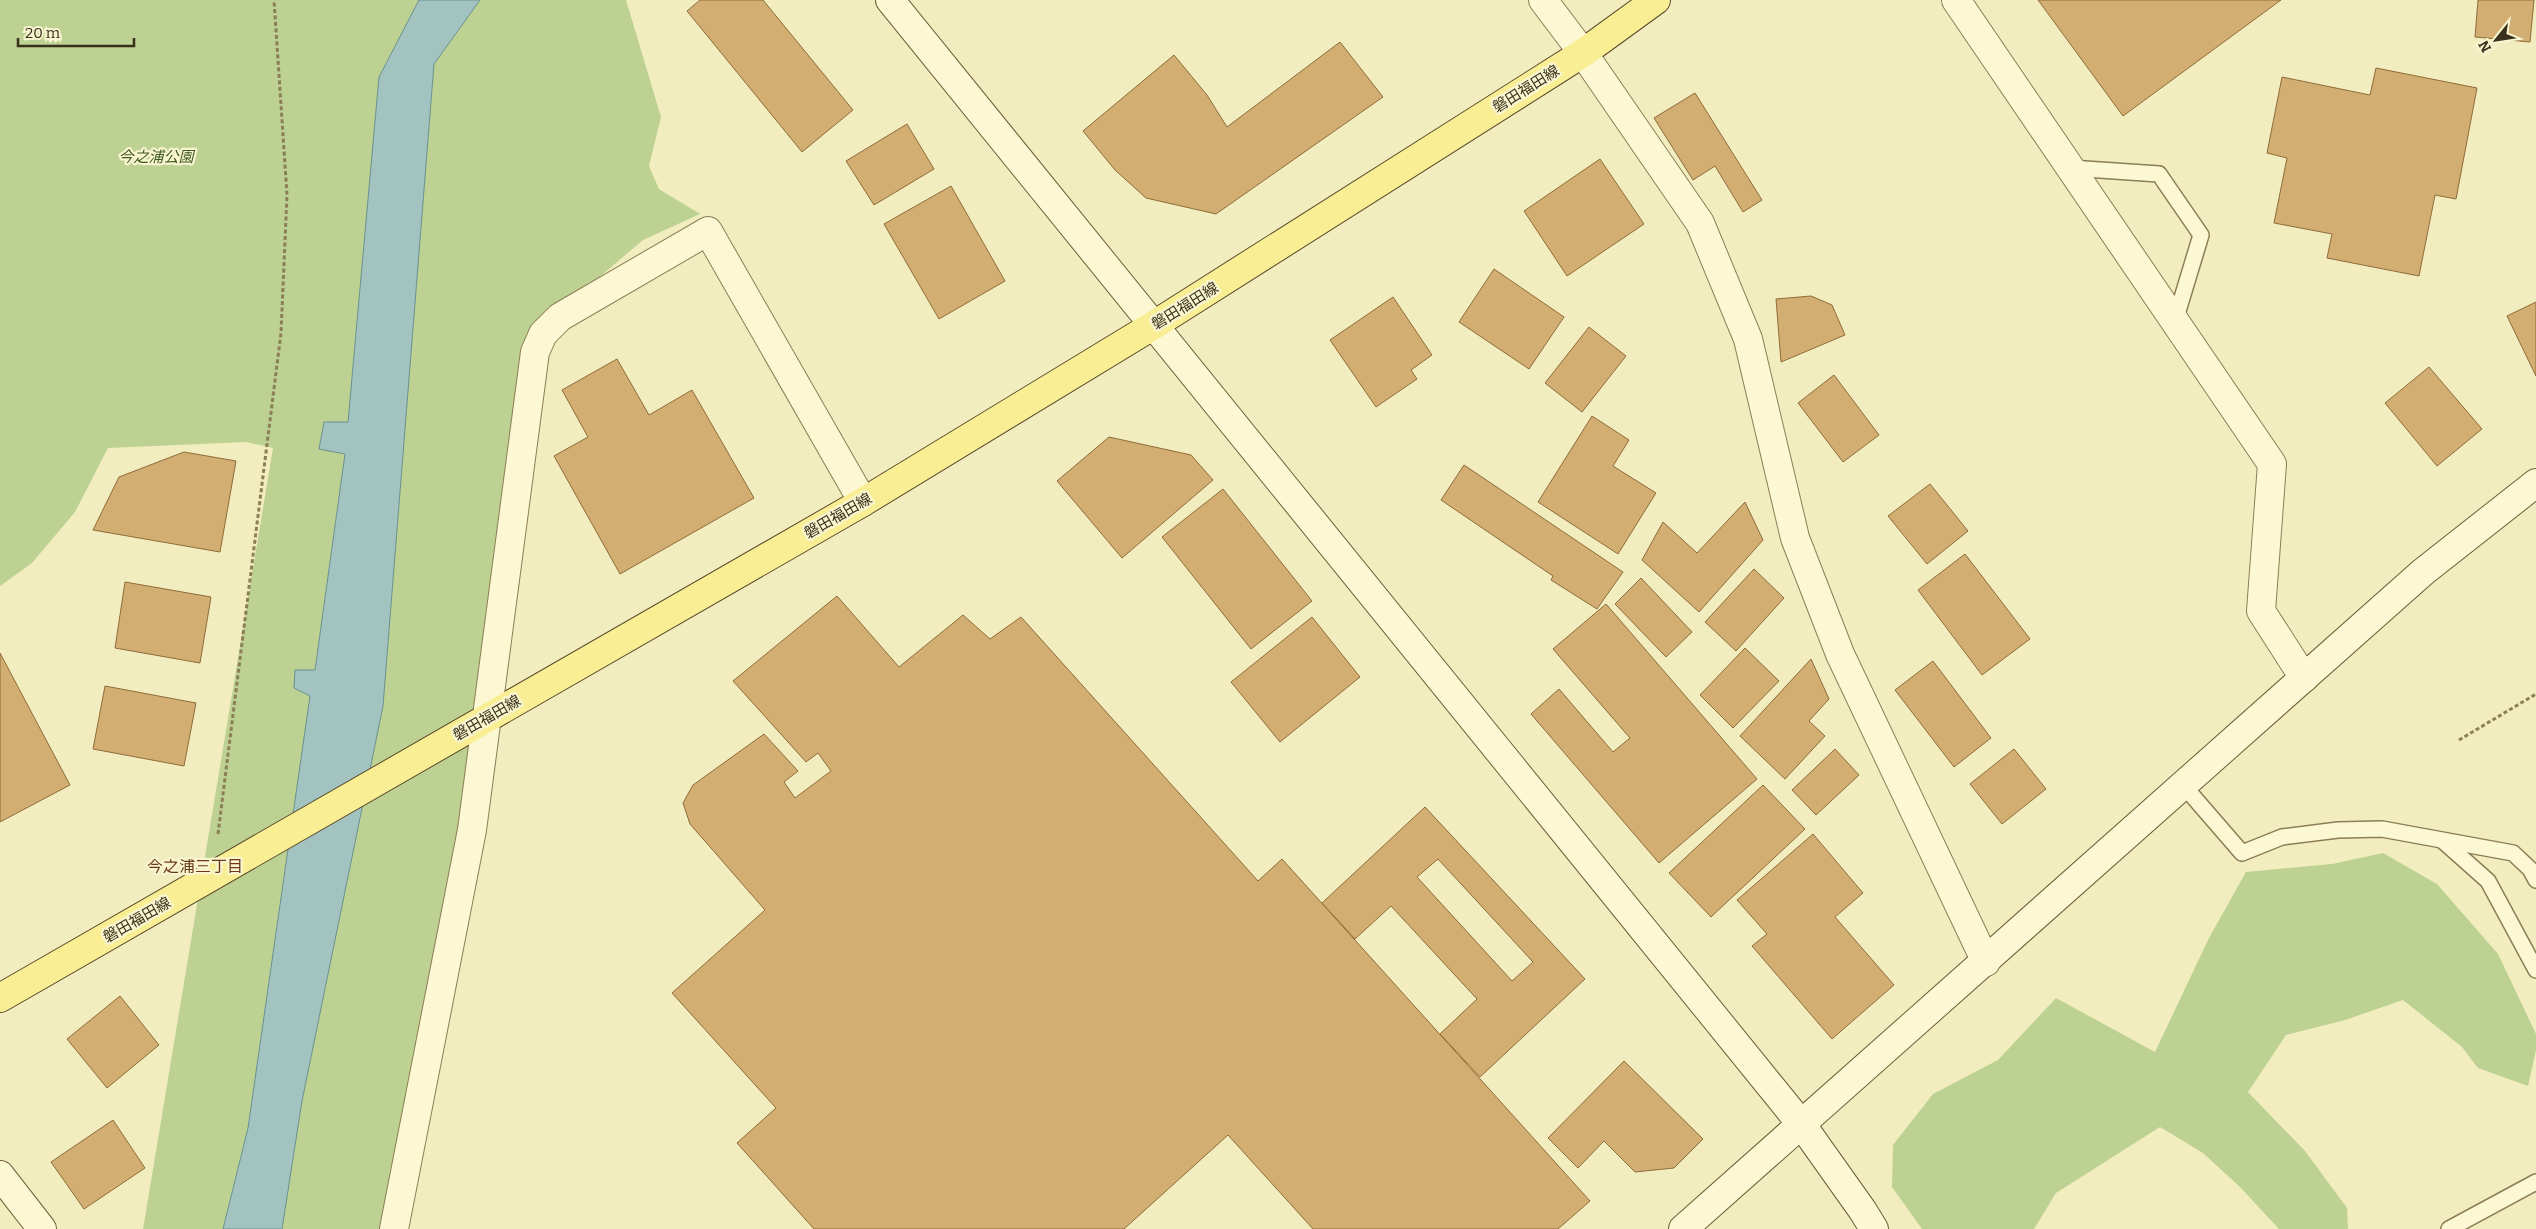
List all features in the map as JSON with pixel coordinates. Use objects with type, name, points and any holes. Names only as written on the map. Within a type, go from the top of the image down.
[{"type":"main road","name":"磐田福田線","points":[[0,998],[863,502],[1154,325],[1583,53],[1656,0]]},
{"type":"street","points":[[890,0],[1802,1125],[1864,1210],[1874,1229]]},
{"type":"street","points":[[1543,0],[1583,53],[1700,223],[1748,339],[1795,538],[1840,654],[1986,962]]},
{"type":"street","points":[[1956,0],[2272,464],[2261,611],[2304,678]]},
{"type":"street","points":[[394,1229],[472,830],[534,352],[543,334],[560,317],[708,232],[863,502]]},
{"type":"street","points":[[1684,1229],[2423,572],[2536,483]]},
{"type":"street","points":[[0,1175],[42,1229]]},
{"type":"lane","points":[[2070,168],[2159,174],[2201,235],[2175,321]]},
{"type":"lane","points":[[2184,786],[2242,854],[2282,836],[2338,830],[2382,829],[2513,853],[2530,869],[2536,880]]},
{"type":"lane","points":[[2442,840],[2488,881],[2536,970]]},
{"type":"lane","points":[[2449,1229],[2535,1182]]},
{"type":"path","points":[[219,873],[281,333],[287,195],[274,0]]},
{"type":"path","points":[[2459,740],[2536,694]]},
{"type":"green space","name":"今之浦公園","points":[[0,0],[626,0],[661,117],[649,166],[659,189],[700,214],[643,240],[557,313],[528,352],[433,1107],[399,1229],[143,1229],[273,448],[246,442],[108,448],[75,512],[32,563],[0,586]]},
{"type":"green space","points":[[2383,853],[2437,884],[2498,954],[2536,1034],[2536,1050],[2528,1086],[2478,1068],[2462,1047],[2403,1000],[2345,1020],[2286,1035],[2248,1092],[2305,1151],[2347,1208],[2348,1229],[2279,1229],[2240,1187],[2203,1153],[2160,1127],[2056,1193],[2034,1229],[1922,1229],[1892,1187],[1893,1145],[1933,1094],[1998,1060],[2056,998],[2155,1052],[2209,938],[2246,872],[2332,864]]},
{"type":"water","points":[[419,0],[480,0],[434,64],[383,706],[302,1101],[282,1229],[223,1229],[248,1128],[310,696],[294,688],[295,670],[315,670],[345,454],[319,449],[324,422],[348,422],[379,77]]},
{"type":"building","points":[[700,0],[763,0],[853,110],[802,152],[687,11]]},
{"type":"building","points":[[2038,0],[2281,0],[2123,116]]},
{"type":"building","points":[[2478,0],[2534,0],[2530,42],[2475,37]]},
{"type":"building","points":[[1340,42],[1383,97],[1216,214],[1146,198],[1115,170],[1083,131],[1174,55],[1207,95],[1227,127]]},
{"type":"building","points":[[2376,68],[2477,88],[2456,199],[2435,195],[2419,276],[2327,258],[2332,234],[2274,223],[2287,158],[2267,153],[2282,77],[2370,95]]},
{"type":"building","points":[[1695,93],[1762,200],[1743,212],[1715,166],[1693,180],[1654,118]]},
{"type":"building","points":[[907,124],[934,169],[874,205],[846,161]]},
{"type":"building","points":[[1600,159],[1644,224],[1567,276],[1524,211]]},
{"type":"building","points":[[951,186],[1005,281],[939,319],[884,224]]},
{"type":"building","points":[[1494,269],[1564,317],[1529,369],[1459,322]]},
{"type":"building","points":[[1811,296],[1832,305],[1845,335],[1781,362],[1776,299]]},
{"type":"building","points":[[1393,297],[1432,355],[1411,370],[1417,379],[1376,407],[1330,340]]},
{"type":"building","points":[[2536,302],[2536,376],[2507,316]]},
{"type":"building","points":[[1589,327],[1626,356],[1582,412],[1545,383]]},
{"type":"building","points":[[617,359],[649,415],[692,390],[754,498],[620,574],[554,456],[588,437],[562,390]]},
{"type":"building","points":[[2429,367],[2482,429],[2437,466],[2385,403]]},
{"type":"building","points":[[1834,375],[1879,435],[1843,462],[1798,403]]},
{"type":"building","points":[[1592,416],[1629,440],[1613,466],[1656,493],[1618,554],[1538,502]]},
{"type":"building","points":[[1109,437],[1191,455],[1213,480],[1122,558],[1057,481]]},
{"type":"building","points":[[184,452],[236,461],[220,552],[93,530],[119,477]]},
{"type":"building","points":[[1464,465],[1623,572],[1597,609],[1551,580],[1553,576],[1441,500]]},
{"type":"building","points":[[1930,484],[1968,531],[1927,564],[1888,516]]},
{"type":"building","points":[[1223,489],[1312,601],[1251,649],[1162,537]]},
{"type":"building","points":[[1745,502],[1763,540],[1699,612],[1642,560],[1663,522],[1697,553]]},
{"type":"building","points":[[1965,554],[2030,639],[1982,675],[1918,590]]},
{"type":"building","points":[[1754,569],[1784,598],[1736,651],[1705,622]]},
{"type":"building","points":[[1641,578],[1692,632],[1666,657],[1615,604]]},
{"type":"building","points":[[125,582],[211,597],[200,663],[115,648]]},
{"type":"building","points":[[837,596],[899,667],[963,615],[990,639],[1021,617],[1258,881],[1282,859],[1590,1201],[1558,1229],[1313,1229],[1228,1135],[1124,1229],[814,1229],[737,1143],[776,1108],[672,993],[765,910],[690,824],[683,803],[693,785],[764,734],[798,771],[784,782],[795,798],[831,771],[818,753],[806,762],[733,681]]},
{"type":"building","points":[[1606,604],[1757,779],[1659,863],[1531,714],[1559,689],[1613,752],[1630,738],[1553,649]]},
{"type":"building","points":[[1312,617],[1360,677],[1280,742],[1231,682]]},
{"type":"building","points":[[1745,648],[1779,681],[1733,728],[1700,695]]},
{"type":"building","points":[[0,653],[70,785],[0,822]]},
{"type":"building","points":[[1811,659],[1829,699],[1809,721],[1825,736],[1785,779],[1740,736]]},
{"type":"building","points":[[1933,661],[1991,738],[1954,767],[1895,690]]},
{"type":"building","points":[[105,686],[196,703],[184,766],[93,749]]},
{"type":"building","points":[[1835,749],[1859,775],[1816,815],[1792,790]]},
{"type":"building","points":[[2014,749],[2046,789],[2002,824],[1970,784]]},
{"type":"building","points":[[1763,785],[1805,829],[1711,917],[1669,873]]},
{"type":"building","points":[[1425,807],[1585,979],[1480,1077],[1440,1034],[1477,999],[1391,906],[1355,939],[1322,903]],"holes":[[[1438,859],[1533,962],[1512,981],[1417,877]]]},
{"type":"building","points":[[1813,834],[1863,893],[1835,917],[1894,985],[1832,1039],[1752,946],[1767,934],[1737,900]]},
{"type":"building","points":[[120,996],[159,1045],[107,1088],[67,1039]]},
{"type":"building","points":[[1624,1061],[1703,1139],[1674,1168],[1635,1172],[1604,1141],[1578,1168],[1548,1138]]},
{"type":"building","points":[[113,1120],[145,1168],[84,1209],[51,1162]]},
{"type":"district","name":"今之浦三丁目","points":[[195,866]]}]
